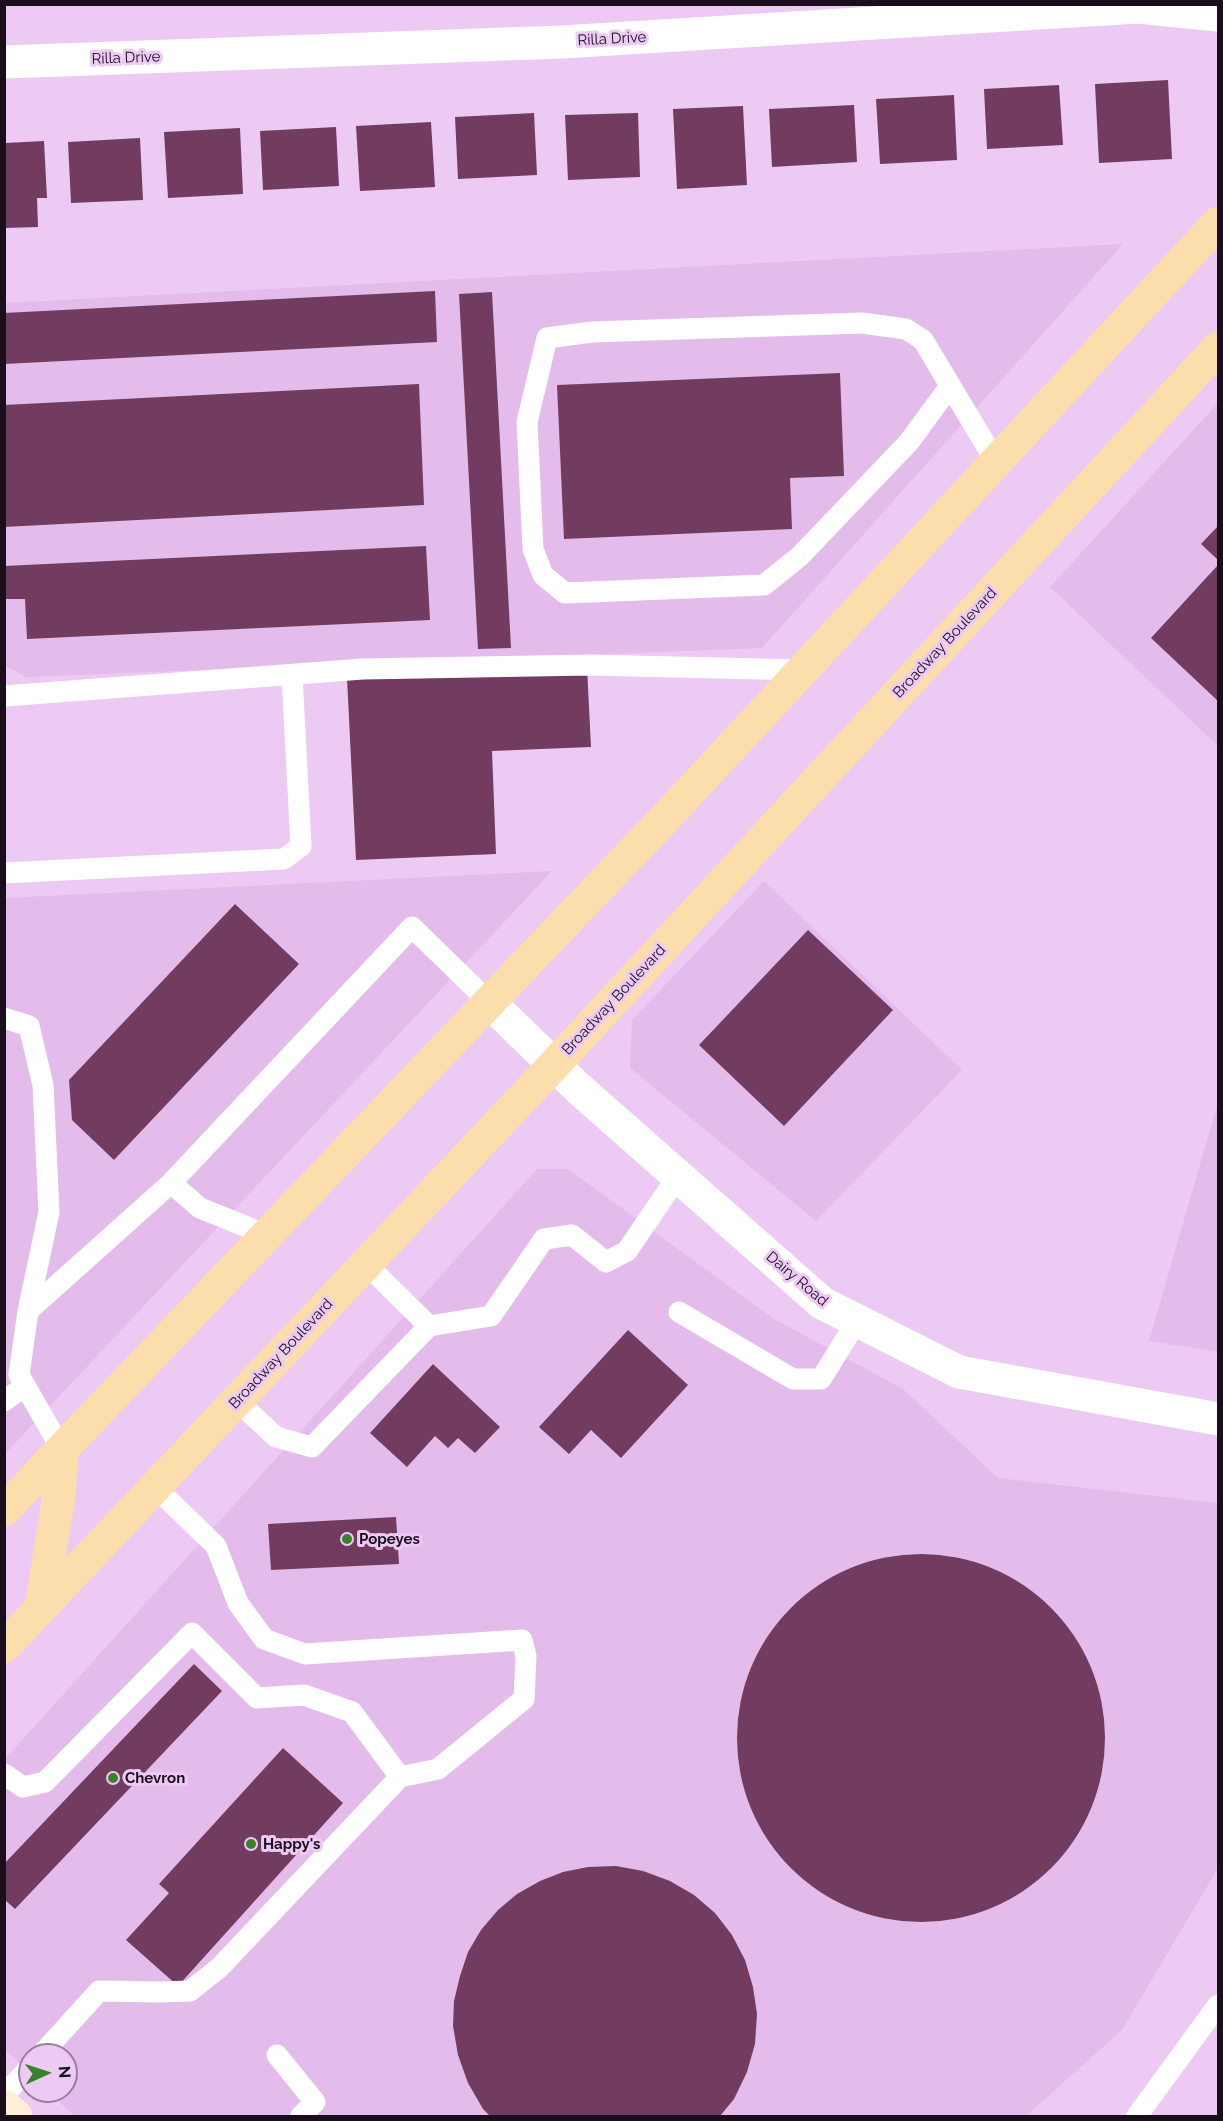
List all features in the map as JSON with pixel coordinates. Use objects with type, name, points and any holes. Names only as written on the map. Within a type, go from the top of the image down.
[{"type":"main road","points":[[4,1510],[668,815],[1218,223]]},
{"type":"main road","name":"Broadway Boulevard","points":[[4,1647],[554,1065],[1218,348]]},
{"type":"main road","points":[[41,1608],[59,1496],[62,1450]]},
{"type":"main road","points":[[4,2106],[16,2116]]},
{"type":"street","name":"Rilla Drive","points":[[4,63],[562,42],[1138,7],[1218,15]]},
{"type":"street","name":"Dairy Road","points":[[489,1002],[554,1065],[822,1303],[959,1372],[1218,1419]]},
{"type":"lane","points":[[950,386],[909,442],[800,556],[764,585],[565,593],[543,575],[533,549],[527,422],[547,338],[592,332],[862,323],[906,329],[923,340],[996,462]]},
{"type":"lane","points":[[4,696],[363,669],[590,665],[803,670]]},
{"type":"lane","points":[[4,873],[284,859],[301,846],[292,675]]},
{"type":"lane","points":[[28,1311],[171,1183],[412,927],[489,1002]]},
{"type":"lane","points":[[4,1018],[29,1026],[43,1085],[49,1212],[28,1311],[19,1375],[62,1450]]},
{"type":"lane","points":[[237,1401],[276,1437],[312,1447],[429,1326],[490,1316],[544,1239],[572,1235],[606,1262],[627,1251],[678,1176]]},
{"type":"lane","points":[[171,1183],[200,1208],[267,1235]]},
{"type":"lane","points":[[366,1264],[429,1326]]},
{"type":"lane","points":[[679,1312],[793,1379],[821,1379],[857,1321]]},
{"type":"lane","points":[[4,1401],[25,1386]]},
{"type":"lane","points":[[52,2043],[99,1990],[190,1991],[219,1968],[400,1777],[438,1769],[524,1699],[526,1656],[522,1640],[305,1654],[264,1639],[238,1603],[216,1546],[155,1487]]},
{"type":"lane","points":[[4,1774],[23,1787],[45,1782],[192,1633],[257,1698],[304,1695],[352,1712],[400,1777]]},
{"type":"lane","points":[[1137,2116],[1218,2005]]},
{"type":"lane","points":[[277,2055],[315,2102],[301,2116]]},
{"type":"lane","points":[[4,2095],[18,2080]]},
{"type":"shaded area","points":[[1123,244],[762,648],[25,677],[5,665],[4,303]]},
{"type":"shaded area","points":[[1218,403],[1218,746],[1050,587]]},
{"type":"shaded area","points":[[552,871],[5,1454],[5,898]]},
{"type":"shaded area","points":[[764,881],[962,1070],[816,1221],[630,1068],[632,1020]]},
{"type":"shaded area","points":[[1218,1102],[1218,1352],[1149,1341]]},
{"type":"shaded area","points":[[537,1169],[568,1169],[774,1319],[903,1389],[998,1478],[1218,1503],[1218,1868],[1122,2030],[1026,2116],[74,2116],[60,2103],[78,2103],[78,2043],[18,2043],[18,2062],[5,2049],[5,1759]]},
{"type":"building","points":[[1168,80],[1172,159],[1099,163],[1095,84]]},
{"type":"building","points":[[1059,85],[1063,145],[987,149],[984,89]]},
{"type":"building","points":[[954,95],[957,160],[880,164],[876,99]]},
{"type":"building","points":[[854,105],[857,162],[772,167],[769,109]]},
{"type":"building","points":[[743,106],[747,185],[677,189],[673,109]]},
{"type":"building","points":[[534,113],[537,175],[458,179],[455,117]]},
{"type":"building","points":[[638,113],[640,177],[568,180],[565,115]]},
{"type":"building","points":[[431,122],[435,187],[360,191],[356,126]]},
{"type":"building","points":[[336,127],[339,186],[263,190],[260,131]]},
{"type":"building","points":[[240,128],[243,194],[168,198],[164,132]]},
{"type":"building","points":[[140,138],[143,200],[71,203],[68,142]]},
{"type":"building","points":[[44,141],[47,198],[37,198],[38,227],[5,228],[5,143]]},
{"type":"building","points":[[435,291],[437,342],[4,364],[4,313]]},
{"type":"building","points":[[492,292],[511,648],[478,649],[459,294]]},
{"type":"building","points":[[840,373],[844,476],[790,478],[792,529],[564,539],[557,385]]},
{"type":"building","points":[[419,384],[424,505],[4,527],[4,405]]},
{"type":"building","points":[[1218,526],[1218,560],[1201,544]]},
{"type":"building","points":[[426,546],[430,620],[27,639],[25,599],[4,599],[4,566]]},
{"type":"building","points":[[1218,565],[1218,701],[1151,638]]},
{"type":"building","points":[[587,667],[591,747],[492,751],[496,854],[356,860],[347,678]]},
{"type":"building","points":[[235,904],[299,964],[114,1160],[72,1120],[69,1080]]},
{"type":"building","points":[[808,930],[893,1010],[784,1126],[699,1045]]},
{"type":"building","points":[[628,1330],[688,1385],[621,1458],[591,1430],[569,1454],[539,1427]]},
{"type":"building","points":[[433,1364],[500,1427],[475,1453],[458,1438],[448,1448],[435,1436],[407,1467],[370,1433]]},
{"type":"building","points":[[396,1517],[399,1564],[271,1570],[268,1524]]},
{"type":"building","points":[[921,1554],[957,1558],[991,1568],[1023,1585],[1051,1608],[1074,1636],[1091,1668],[1101,1702],[1105,1738],[1101,1774],[1091,1808],[1074,1840],[1051,1868],[1023,1891],[991,1908],[957,1918],[921,1922],[885,1918],[851,1908],[819,1891],[791,1868],[768,1840],[751,1808],[741,1774],[737,1738],[741,1702],[751,1668],[768,1636],[791,1608],[819,1585],[851,1568],[885,1558]]},
{"type":"building","name":"Chevron","points":[[194,1664],[222,1691],[15,1909],[4,1899],[4,1864]]},
{"type":"building","name":"Happy's","points":[[283,1748],[343,1803],[178,1986],[126,1940],[169,1893],[159,1884]]},
{"type":"building","points":[[616,1866],[643,1871],[670,1881],[694,1895],[715,1913],[732,1935],[745,1960],[753,1987],[757,2014],[755,2044],[747,2072],[734,2099],[720,2116],[490,2116],[483,2109],[468,2083],[458,2055],[453,2026],[454,2001],[468,1952],[481,1930],[498,1910],[517,1894],[540,1881],[563,1872],[588,1867]]},
{"type":"place","name":"Popeyes","points":[[347,1539]]},
{"type":"place","name":"Chevron","points":[[113,1778]]},
{"type":"place","name":"Happy's","points":[[251,1844]]}]
